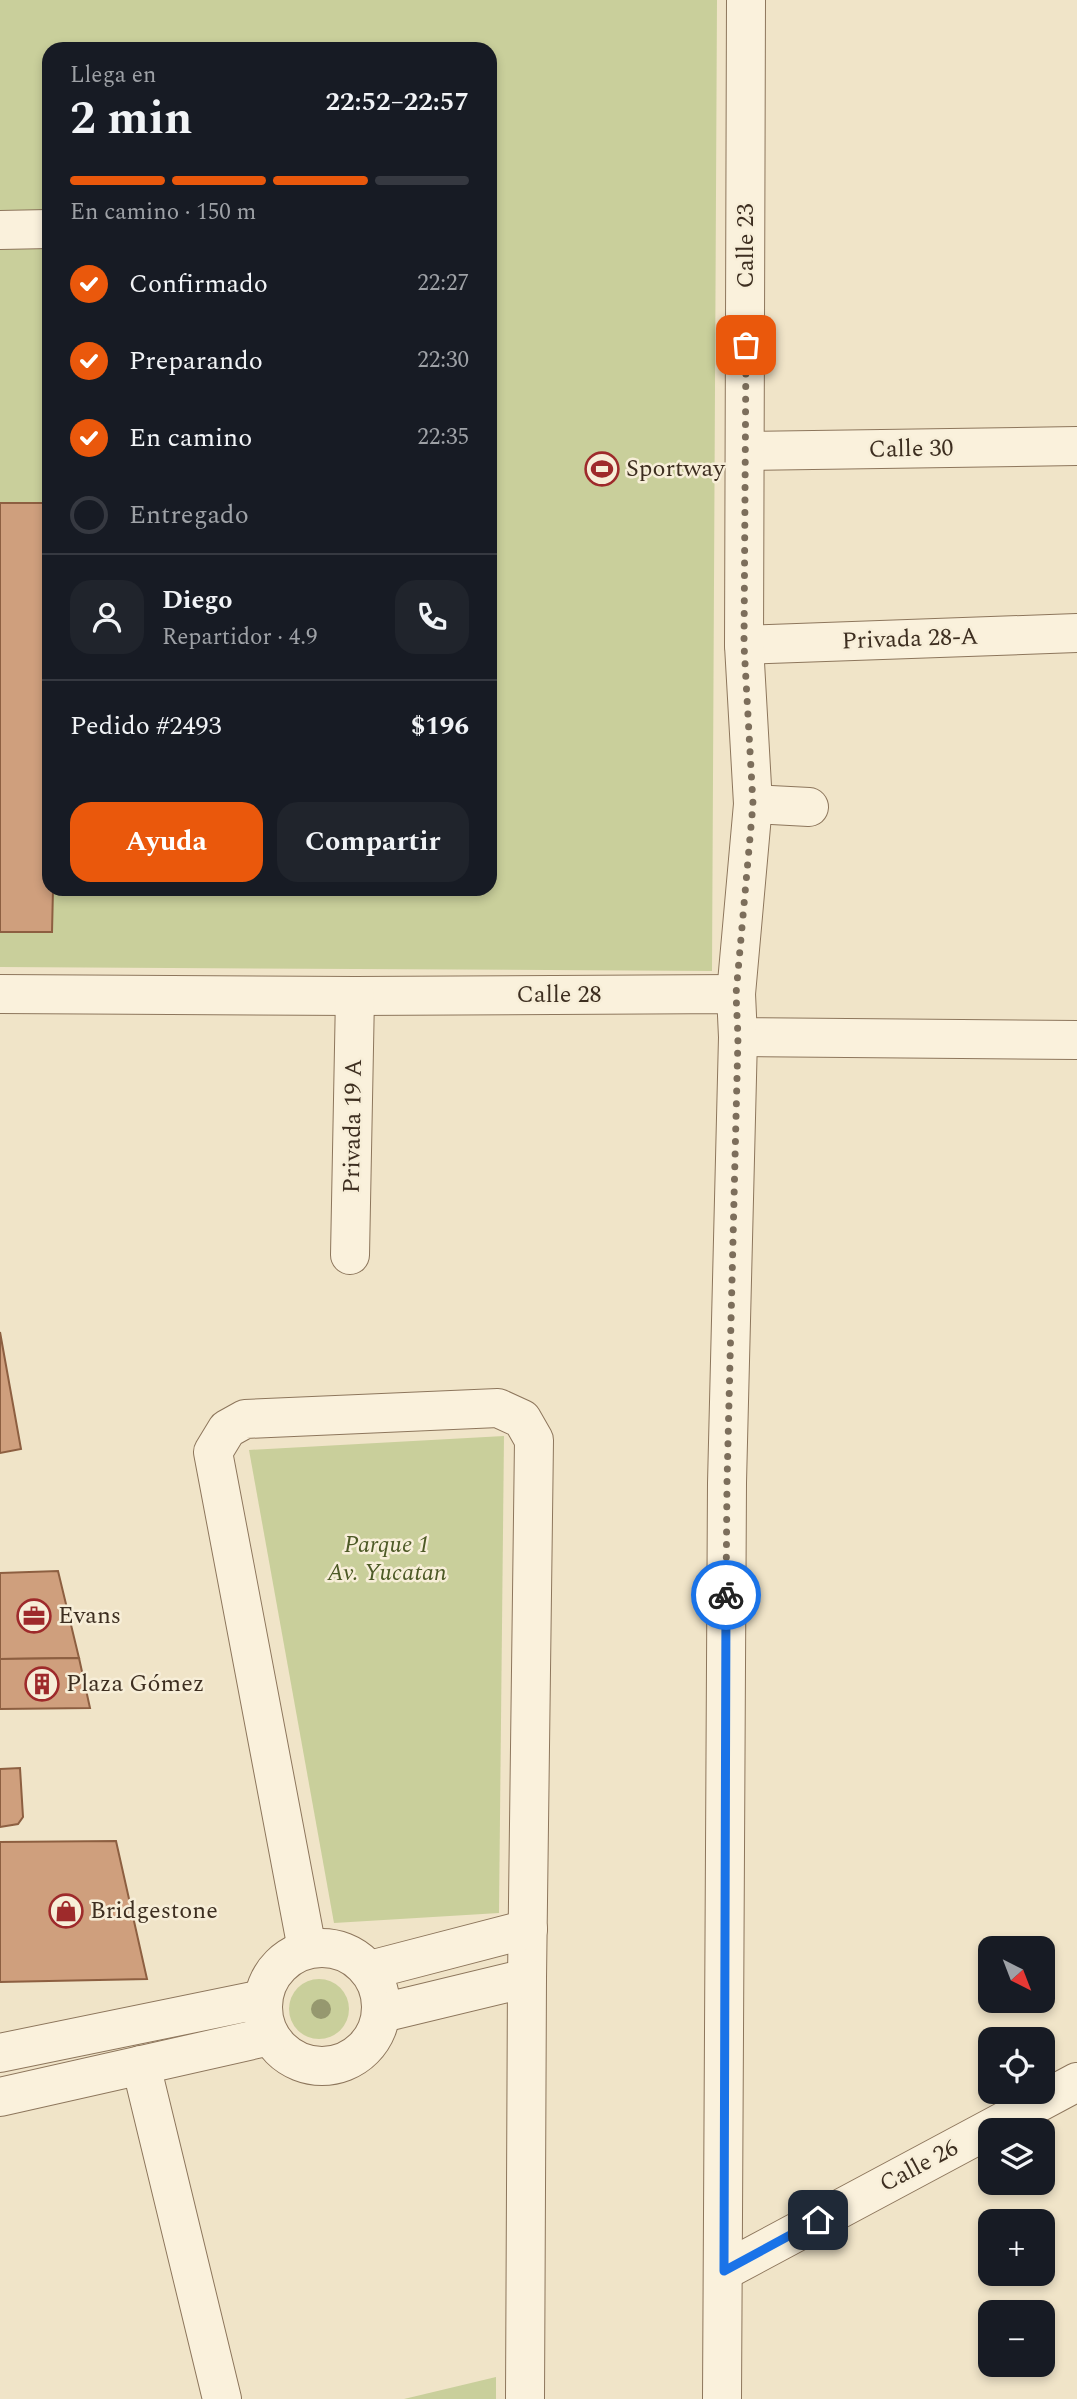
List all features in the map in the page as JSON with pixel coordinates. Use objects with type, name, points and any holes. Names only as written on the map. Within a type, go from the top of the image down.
[{"type":"street","name":"Calle 23","points":[[736,994],[753,804],[744,645],[746,0]]},
{"type":"street","points":[[0,230],[42,229]]},
{"type":"street","name":"Calle 30","points":[[745,451],[1077,446]]},
{"type":"street","name":"Privada 28-A","points":[[744,645],[1077,633]]},
{"type":"street","points":[[753,804],[808,807]]},
{"type":"street","name":"Calle 28","points":[[0,994],[736,994]]},
{"type":"street","points":[[722,2399],[727,1483],[738,1037],[736,994]]},
{"type":"street","name":"Privada 19 A","points":[[350,1255],[355,996]]},
{"type":"street","points":[[738,1037],[1077,1040]]},
{"type":"street","points":[[307,1950],[213,1452],[227,1429],[245,1419],[498,1408],[522,1419],[534,1440],[525,2399]]},
{"type":"street","points":[[370,1970],[528,1929]]},
{"type":"street","points":[[324,1947],[341,1950],[357,1958],[370,1970],[380,1991],[382,2013],[374,2037],[357,2055],[334,2065],[310,2065],[286,2055],[270,2036],[265,2024],[263,1999],[271,1978],[286,1960],[307,1950],[324,1947]]},
{"type":"street","points":[[382,2013],[527,1978]]},
{"type":"street","points":[[0,2053],[263,1999]]},
{"type":"street","points":[[0,2097],[270,2036]]},
{"type":"street","points":[[141,2065],[222,2399]]},
{"type":"street","name":"Calle 26","points":[[724,2271],[1077,2082]]},
{"type":"green space","name":"Sportway","points":[[0,0],[717,0],[712,971],[0,967]]},
{"type":"green space","name":"Parque 1 Av. Yucatan","points":[[504,1436],[499,1913],[334,1923],[249,1450]]},
{"type":"green space","points":[[319,1979],[340,1988],[349,2009],[340,2030],[319,2039],[298,2030],[289,2009],[298,1988]]},
{"type":"green space","points":[[496,2377],[496,2399],[404,2399]]},
{"type":"building","points":[[0,503],[42,503],[42,896],[53,896],[52,932],[0,932]]},
{"type":"building","points":[[0,1332],[21,1449],[0,1453]]},
{"type":"building","name":"Evans","points":[[58,1571],[79,1658],[0,1659],[0,1573]]},
{"type":"building","name":"Plaza Gómez","points":[[79,1658],[90,1708],[0,1709],[0,1659]]},
{"type":"building","points":[[20,1768],[23,1817],[18,1824],[0,1827],[0,1769]]},
{"type":"building","name":"Bridgestone","points":[[116,1841],[147,1979],[0,1982],[0,1842]]},
{"type":"way so far","points":[[726,1595],[738,1037],[736,994],[753,804],[744,645],[746,345]]},
{"type":"place","name":"Sportway","points":[[602,469]]},
{"type":"place","name":"Evans","points":[[34,1616]]},
{"type":"place","name":"Plaza Gómez","points":[[42,1684]]},
{"type":"place","name":"Bridgestone","points":[[66,1911]]},
{"type":"route","points":[[726,1595],[724,2271],[818,2220]]}]
